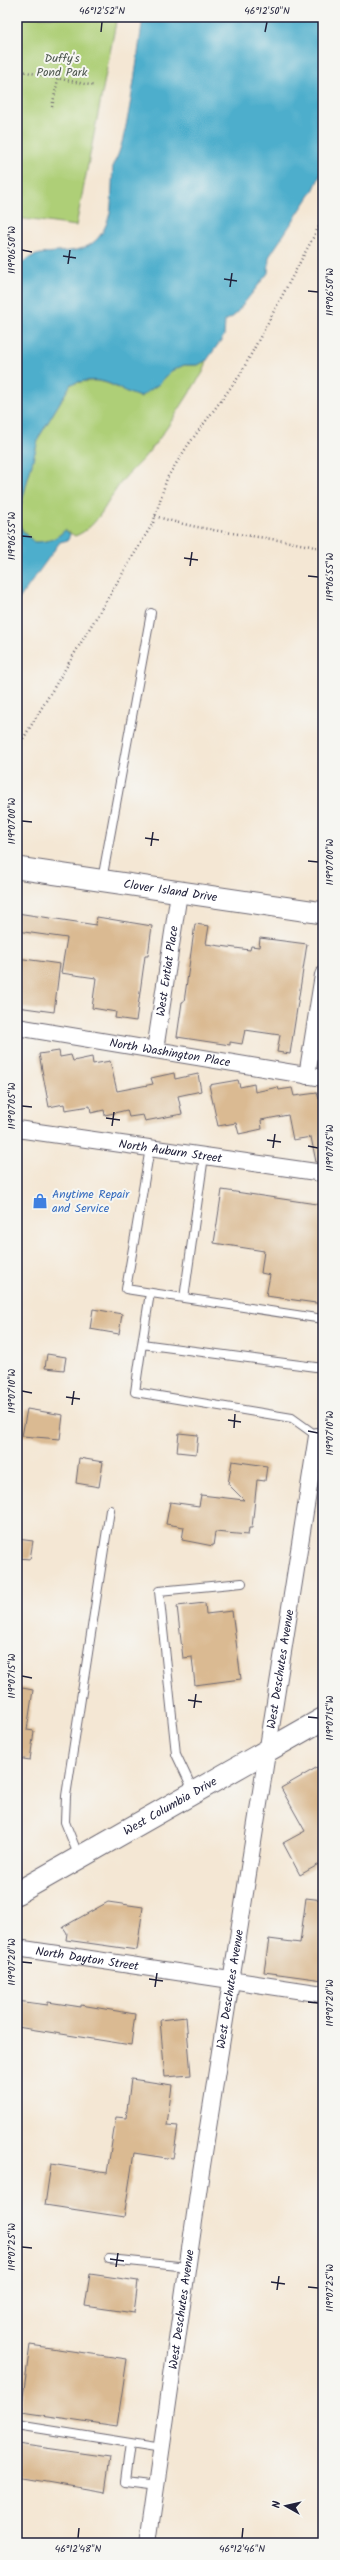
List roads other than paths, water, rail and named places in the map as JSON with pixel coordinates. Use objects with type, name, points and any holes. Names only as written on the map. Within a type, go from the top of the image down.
[{"type":"main road","name":"West Columbia Drive","points":[[17,1893],[323,1719]]},
{"type":"street","name":"Clover Island Drive","points":[[20,860],[102,881],[323,913]]},
{"type":"street","name":"West Entiat Place","points":[[155,1050],[179,893]]},
{"type":"street","points":[[307,1076],[323,975]]},
{"type":"street","name":"North Washington Place","points":[[17,1027],[323,1078]]},
{"type":"street","name":"North Auburn Street","points":[[17,1129],[323,1173]]},
{"type":"street","name":"West Deschutes Avenue","points":[[148,2543],[231,1982],[320,1436]]},
{"type":"street","name":"North Dayton Street","points":[[17,1948],[231,1982],[323,1994]]},
{"type":"lane","points":[[102,881],[151,613]]},
{"type":"lane","points":[[150,1148],[126,1289],[323,1319]]},
{"type":"lane","points":[[184,1298],[204,1156]]},
{"type":"lane","points":[[150,1293],[136,1392],[292,1418],[320,1436]]},
{"type":"lane","points":[[142,1344],[323,1368]]},
{"type":"lane","points":[[80,1857],[65,1822],[66,1796],[110,1510]]},
{"type":"lane","points":[[194,1792],[176,1754],[160,1591],[242,1583]]},
{"type":"lane","points":[[110,2259],[188,2266]]},
{"type":"lane","points":[[17,2425],[162,2448]]},
{"type":"lane","points":[[130,2443],[125,2482],[157,2486]]},
{"type":"water","points":[[143,17],[323,17],[323,169],[314,189],[269,257],[268,273],[234,316],[225,321],[224,336],[207,360],[198,365],[184,365],[171,371],[159,384],[140,397],[100,381],[92,380],[71,384],[39,437],[17,520],[17,314],[21,312],[23,303],[18,287],[19,266],[30,258],[42,254],[81,249],[93,243],[103,232],[110,213],[113,164],[118,154],[128,118]]},
{"type":"water","points":[[17,522],[24,533],[34,542],[51,540],[65,530],[70,534],[68,540],[60,542],[17,602]]},
{"type":"place","name":"Anytime Repair and Service","points":[[40,1201]]},
{"type":"park label","name":"Duffy's Pond Park","points":[[62,65]]}]
